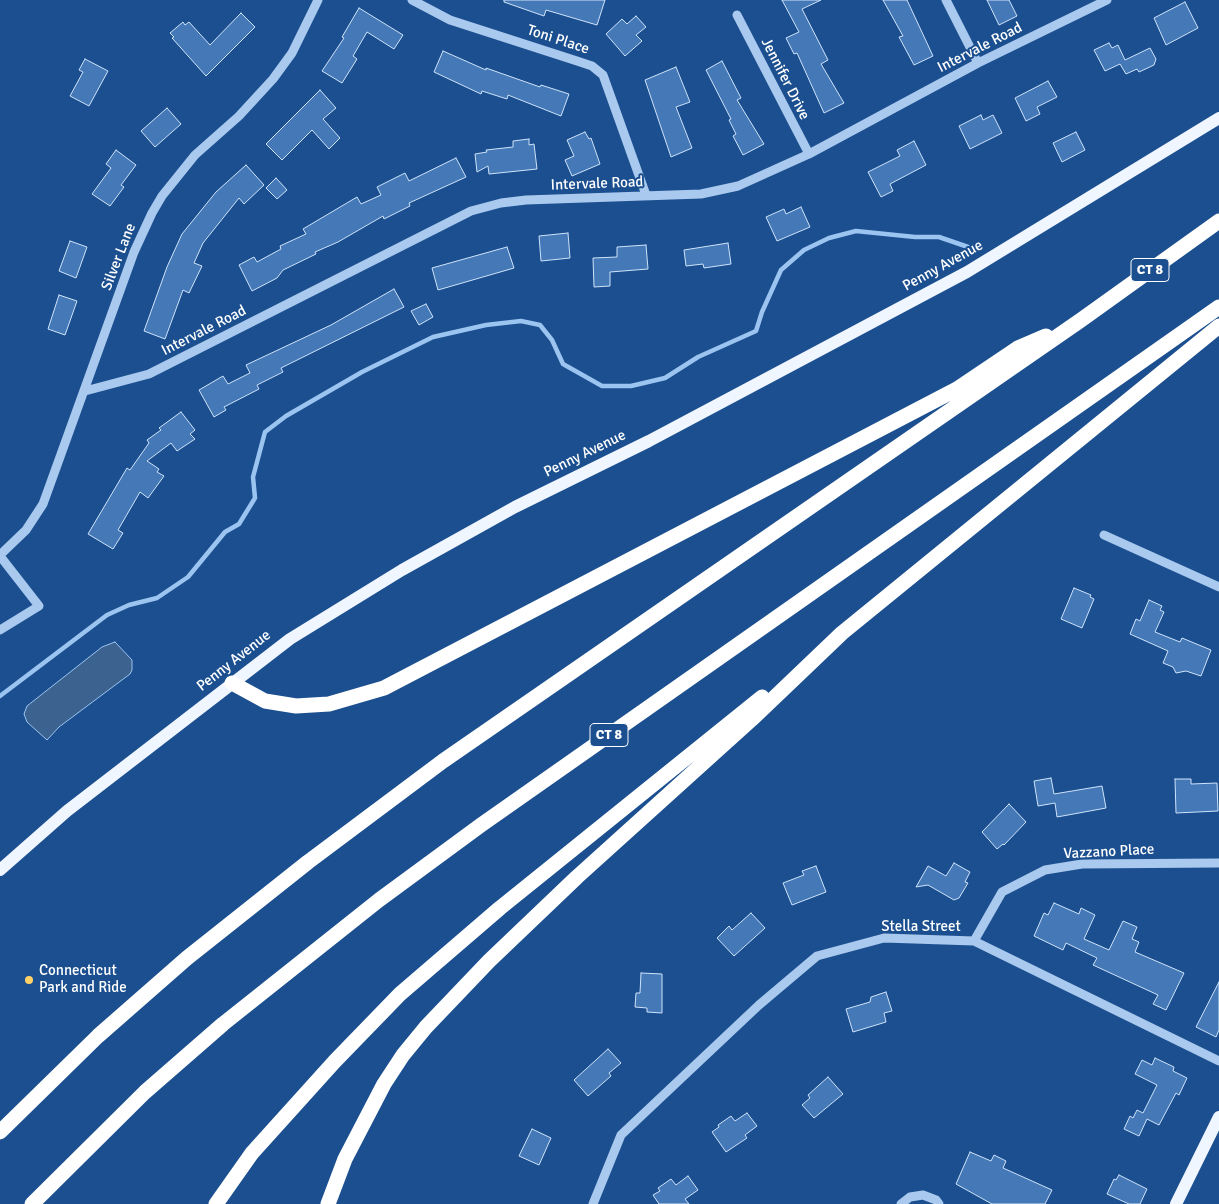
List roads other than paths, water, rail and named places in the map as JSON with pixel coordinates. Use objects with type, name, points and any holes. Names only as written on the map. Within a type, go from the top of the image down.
[{"type":"highway","name":"CT 8","points":[[0,1132],[98,1036],[165,978],[308,862],[443,761],[1081,320],[1219,221]]},
{"type":"highway","name":"CT 8","points":[[32,1204],[145,1092],[230,1019],[379,900],[481,825],[1219,306]]},
{"type":"highway","points":[[232,683],[265,701],[296,706],[329,704],[389,686],[957,389],[1018,348],[1081,320]]},
{"type":"highway","points":[[216,1204],[252,1153],[335,1061],[400,994],[500,908],[1219,326]]},
{"type":"highway","points":[[328,1204],[344,1159],[364,1120],[403,1055],[426,1027],[489,961],[576,876],[752,719],[842,632]]},
{"type":"main road","name":"Penny Avenue","points":[[0,870],[67,811],[290,639],[402,570],[515,507],[658,437],[967,272],[1219,118]]},
{"type":"main road","points":[[1176,1204],[1219,1117]]},
{"type":"street","name":"Silver Lane","points":[[0,555],[26,530],[43,504],[134,252],[152,213],[162,196],[196,155],[238,116],[273,79],[292,53],[318,0]]},
{"type":"street","name":"Toni Place","points":[[412,0],[450,20],[578,60],[592,66],[603,75],[646,195]]},
{"type":"street","points":[[946,0],[978,63]]},
{"type":"street","name":"Intervale Road","points":[[85,391],[150,374],[471,211],[500,203],[526,200],[701,194],[738,186],[809,154],[978,63],[1107,0]]},
{"type":"street","name":"Jennifer Drive","points":[[737,15],[809,154]]},
{"type":"street","points":[[1104,535],[1219,587]]},
{"type":"street","points":[[0,555],[39,606],[0,630]]},
{"type":"street","name":"Vazzano Place","points":[[974,942],[1002,892],[1045,870],[1091,864],[1219,863]]},
{"type":"street","name":"Stella Street","points":[[593,1204],[621,1135],[759,1005],[817,956],[884,938],[974,942],[1219,1061]]},
{"type":"street","points":[[900,1204],[910,1196],[923,1195],[936,1200],[939,1204]]},
{"type":"water","points":[[115,642],[132,660],[130,674],[59,727],[47,740],[27,722],[24,714],[27,706],[102,647]]},
{"type":"waterway","points":[[0,696],[107,615],[129,605],[157,598],[188,577],[225,532],[239,524],[255,498],[253,477],[265,432],[286,416],[362,372],[433,337],[486,325],[521,321],[540,325],[552,340],[563,364],[602,386],[631,386],[665,378],[698,357],[756,331],[762,312],[781,270],[804,250],[829,238],[856,231],[915,237],[939,237],[971,248]]},
{"type":"place","name":"Connecticut Park and Ride","points":[[29,980]]}]
